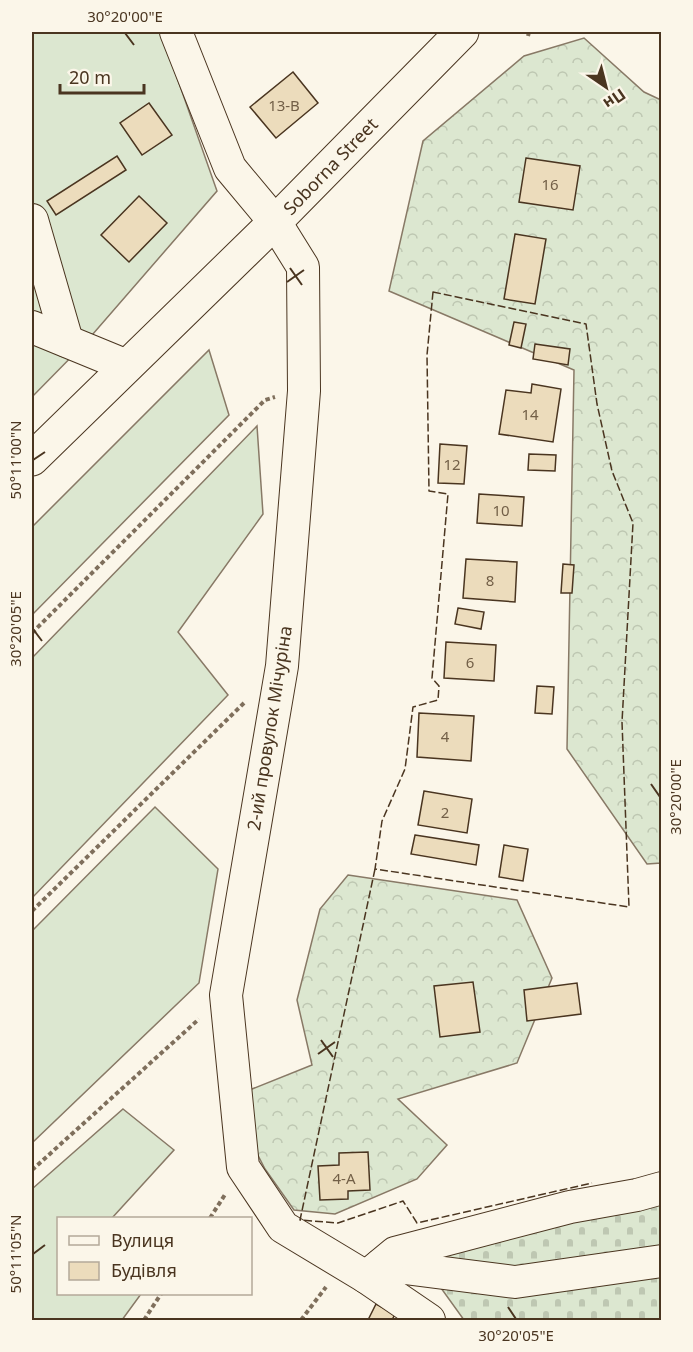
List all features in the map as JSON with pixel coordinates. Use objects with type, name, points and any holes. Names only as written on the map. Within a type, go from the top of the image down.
[{"type":"main road","name":"Soborna Street","points":[[275,222],[462,32]]},
{"type":"main road","points":[[32,459],[275,222]]},
{"type":"street","name":"Soborna Street","points":[[176,32],[230,168],[275,222]]},
{"type":"street","points":[[32,220],[67,341]]},
{"type":"street","name":"2-ий провулок Мічуріна","points":[[275,222],[303,267],[304,391],[282,666],[226,995],[243,1167],[283,1227],[364,1269]]},
{"type":"street","points":[[32,327],[127,366]]},
{"type":"street","points":[[364,1269],[405,1251],[570,1207],[662,1188]]},
{"type":"street","points":[[364,1269],[515,1282],[662,1261]]},
{"type":"street","points":[[364,1269],[429,1320]]},
{"type":"path","points":[[32,633],[265,400],[304,391]]},
{"type":"path","points":[[32,911],[249,699]]},
{"type":"path","points":[[32,1170],[226,995]]},
{"type":"path","points":[[301,1320],[364,1269]]},
{"type":"path","points":[[144,1320],[160,1295]]},
{"type":"green space","points":[[32,32],[161,32],[217,191],[86,342],[32,397]]},
{"type":"green space","points":[[584,38],[644,92],[661,100],[661,863],[647,864],[567,749],[574,370],[389,291],[423,141],[524,56]]},
{"type":"green space","points":[[209,350],[229,415],[32,615],[32,527]]},
{"type":"green space","points":[[257,426],[263,514],[178,632],[228,695],[32,898],[32,658]]},
{"type":"green space","points":[[155,807],[218,869],[199,983],[32,1143],[32,931]]},
{"type":"green space","points":[[348,875],[517,900],[552,978],[517,1063],[398,1099],[447,1145],[417,1179],[335,1214],[294,1210],[265,1169],[249,1138],[247,1091],[312,1065],[297,1000],[320,909]]},
{"type":"green space","points":[[123,1109],[174,1150],[113,1217],[57,1217],[57,1295],[140,1295],[122,1320],[32,1320],[32,1189]]},
{"type":"green space","points":[[661,1197],[661,1320],[464,1320],[418,1256]]},
{"type":"building","points":[[293,72],[318,103],[276,138],[250,107]]},
{"type":"building","points":[[149,103],[172,135],[142,155],[120,123]]},
{"type":"building","points":[[117,156],[126,170],[56,215],[47,201]]},
{"type":"building","points":[[526,158],[580,166],[573,210],[519,202]]},
{"type":"building","points":[[139,196],[167,223],[129,262],[101,235]]},
{"type":"building","points":[[515,234],[546,239],[535,304],[504,299]]},
{"type":"building","points":[[514,322],[526,324],[521,348],[509,345]]},
{"type":"building","points":[[535,344],[570,349],[568,365],[533,359]]},
{"type":"building","points":[[532,384],[561,389],[553,442],[499,434],[506,390],[531,393]]},
{"type":"building","points":[[440,444],[467,446],[464,484],[438,483]]},
{"type":"building","points":[[529,454],[556,455],[555,471],[528,470]]},
{"type":"building","points":[[479,494],[524,497],[522,526],[477,523]]},
{"type":"building","points":[[466,559],[517,562],[515,602],[463,598]]},
{"type":"building","points":[[563,564],[574,565],[572,593],[561,593]]},
{"type":"building","points":[[458,608],[484,612],[481,629],[455,624]]},
{"type":"building","points":[[446,642],[496,645],[494,681],[444,678]]},
{"type":"building","points":[[537,686],[554,687],[552,714],[535,713]]},
{"type":"building","points":[[419,713],[474,716],[471,761],[417,757]]},
{"type":"building","points":[[424,791],[472,799],[467,833],[418,825]]},
{"type":"building","points":[[415,835],[479,845],[476,865],[411,854]]},
{"type":"building","points":[[504,845],[528,849],[523,881],[499,877]]},
{"type":"building","points":[[473,982],[480,1032],[440,1037],[434,986]]},
{"type":"building","points":[[577,983],[581,1014],[527,1021],[524,990]]},
{"type":"building","points":[[368,1152],[370,1190],[348,1191],[348,1199],[320,1200],[318,1166],[339,1165],[339,1153]]},
{"type":"building","points":[[376,1304],[395,1314],[392,1320],[368,1320]]},
{"type":"fence","points":[[433,292],[586,324],[597,404],[612,471],[633,523],[622,722],[629,907],[375,869],[382,821],[405,769],[413,707],[438,700],[439,686],[432,678],[448,494],[429,491],[427,355],[433,292]]},
{"type":"fence","points":[[375,869],[300,1220],[338,1223],[403,1201],[417,1223],[592,1183]]}]
